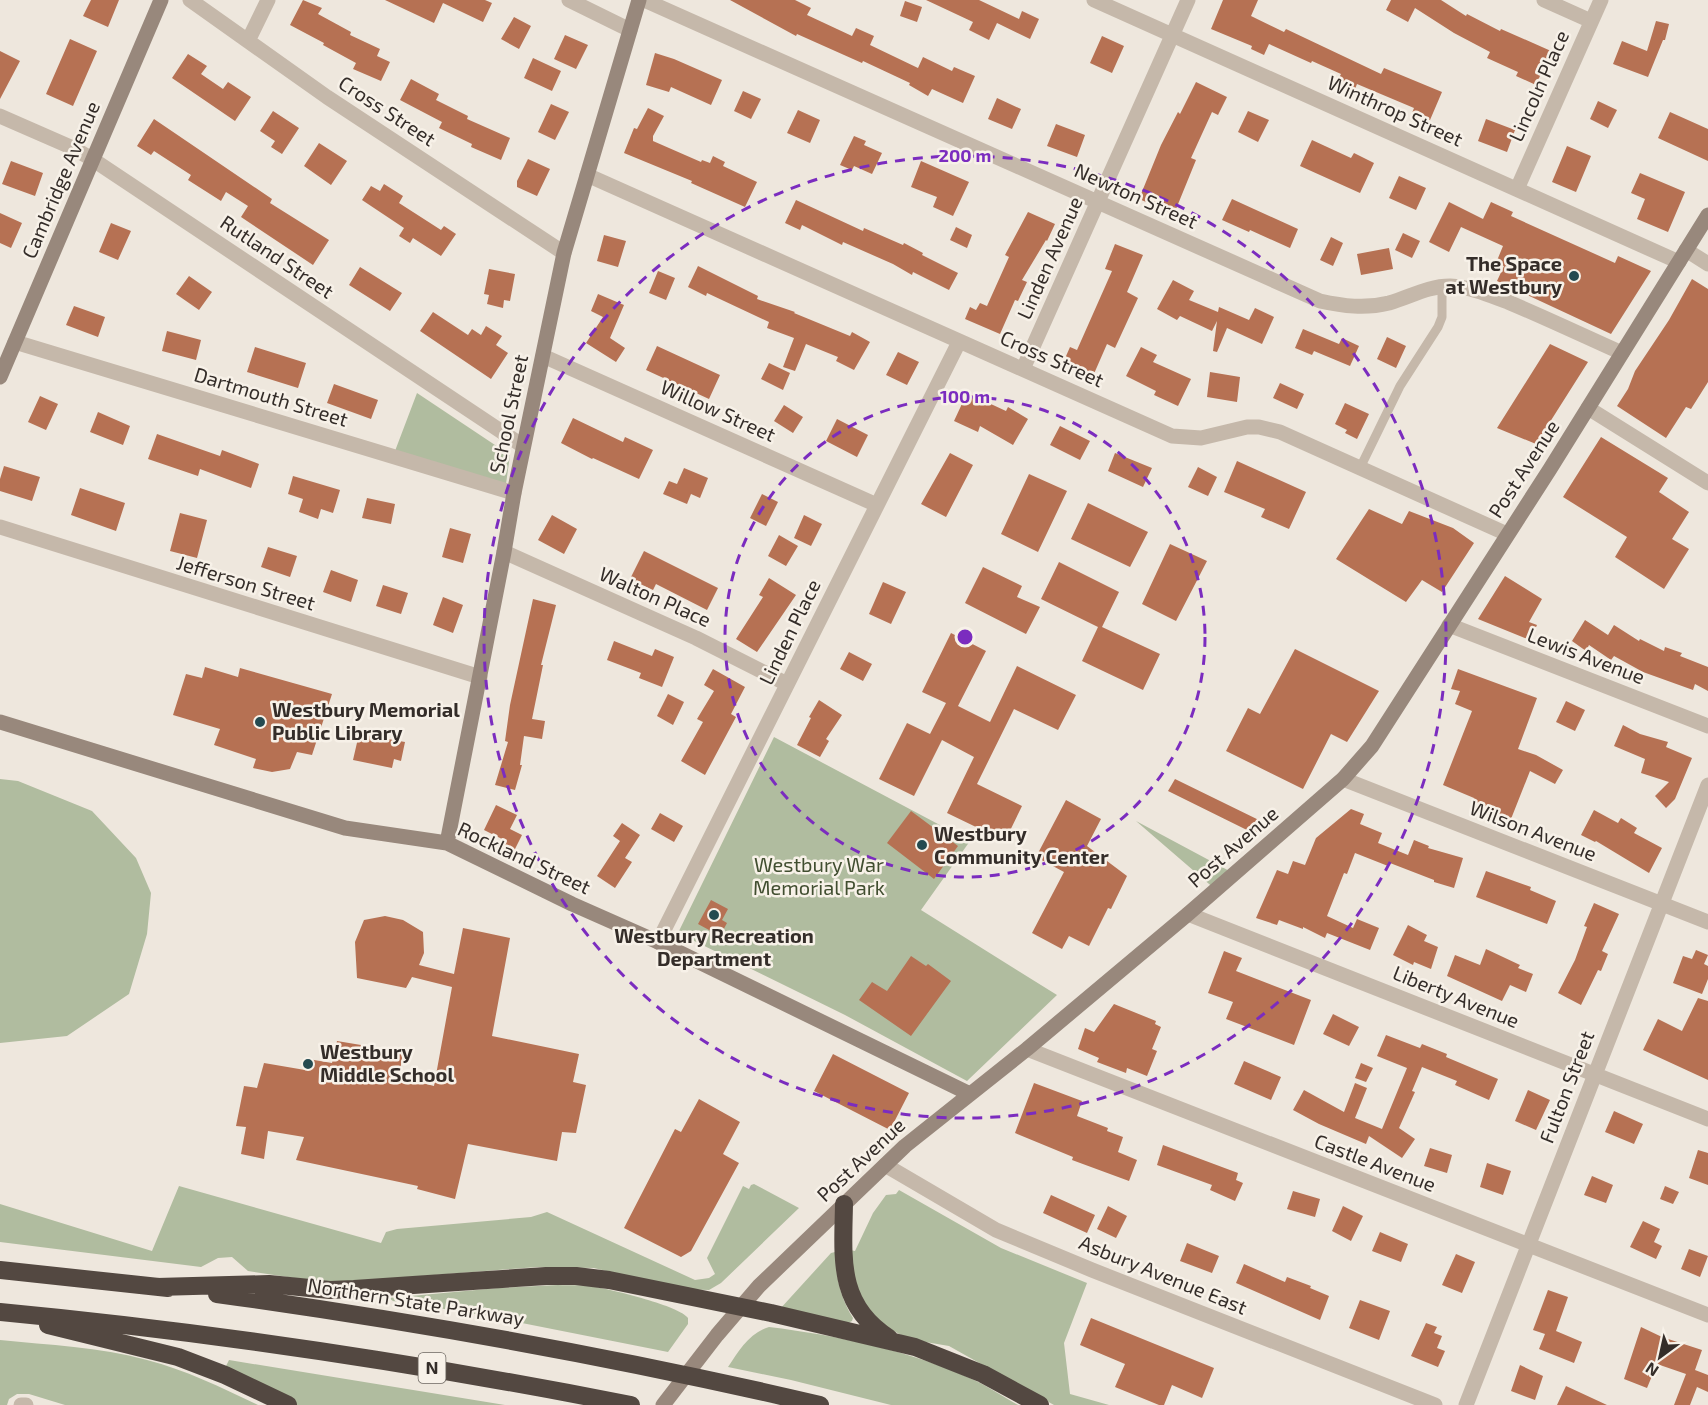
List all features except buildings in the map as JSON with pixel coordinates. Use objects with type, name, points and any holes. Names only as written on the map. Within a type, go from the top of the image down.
[{"type":"highway","points":[[844,1204],[843,1269],[849,1291],[867,1320],[896,1342]]},
{"type":"highway","name":"Northern State Parkway","points":[[0,1270],[157,1287],[331,1310],[656,1368],[820,1405]]},
{"type":"highway","points":[[157,1287],[269,1284],[330,1290],[561,1275],[609,1280],[896,1342],[966,1366],[1040,1405]]},
{"type":"highway","points":[[0,1312],[101,1340],[141,1347],[178,1358],[225,1375],[288,1405]]},
{"type":"highway","name":"N","points":[[0,1312],[285,1345],[456,1372],[631,1405]]},
{"type":"street","name":"Cambridge Avenue","points":[[0,377],[161,0]]},
{"type":"street","name":"Cross Street","points":[[190,0],[336,104],[564,253]]},
{"type":"street","points":[[248,41],[268,0]]},
{"type":"street","points":[[569,0],[630,30]]},
{"type":"street","name":"School Street","points":[[447,843],[523,446],[564,253],[639,0]]},
{"type":"street","name":"Newton Street","points":[[644,0],[1320,301],[1347,307],[1372,306],[1389,303],[1430,287],[1471,288],[1622,353]]},
{"type":"street","name":"Winthrop Street","points":[[1094,0],[1517,189],[1682,256],[1708,264]]},
{"type":"street","name":"Linden Avenue","points":[[1023,369],[1188,0]]},
{"type":"street","points":[[1544,0],[1591,21]]},
{"type":"street","name":"Lincoln Place","points":[[1517,189],[1600,0]]},
{"type":"street","name":"Rutland Street","points":[[0,116],[73,148],[92,159],[523,446]]},
{"type":"street","name":"Cross Street","points":[[587,175],[1172,436],[1201,438],[1247,427],[1260,427],[1280,432],[1507,534]]},
{"type":"street","name":"Post Avenue","points":[[663,1405],[717,1335],[759,1286],[905,1146],[1027,1050],[1188,914],[1343,779],[1372,746],[1708,215]]},
{"type":"street","name":"Dartmouth Street","points":[[15,342],[514,493]]},
{"type":"street","name":"Linden Place","points":[[658,942],[959,342]]},
{"type":"street","name":"Willow Street","points":[[543,356],[877,505]]},
{"type":"street","points":[[1588,408],[1708,483]]},
{"type":"street","name":"Jefferson Street","points":[[0,527],[480,677]]},
{"type":"street","name":"Walton Place","points":[[504,552],[696,638],[787,684]]},
{"type":"street","name":"Lewis Avenue","points":[[1449,625],[1708,726]]},
{"type":"street","name":"Rockland Street","points":[[0,722],[345,828],[447,843],[572,904],[658,942],[970,1094]]},
{"type":"street","name":"Wilson Avenue","points":[[1343,779],[1708,922]]},
{"type":"street","name":"Fulton Street","points":[[1466,1405],[1708,785]]},
{"type":"street","name":"Liberty Avenue","points":[[1188,914],[1708,1119]]},
{"type":"street","name":"Castle Avenue","points":[[1027,1050],[1708,1315]]},
{"type":"street","name":"Asbury Avenue East","points":[[885,1165],[996,1230],[1435,1405]]},
{"type":"lane","points":[[1360,468],[1400,386],[1438,327],[1442,317],[1442,287]]},
{"type":"green space","points":[[417,393],[510,455],[506,484],[395,451]]},
{"type":"green space","name":"Westbury War Memorial Park","points":[[774,737],[970,841],[921,910],[1057,995],[967,1081],[845,1015],[678,933]]},
{"type":"green space","points":[[0,779],[18,781],[92,811],[136,858],[151,893],[147,934],[129,994],[67,1036],[0,1043]]},
{"type":"green space","points":[[1136,821],[1235,874],[1216,890]]},
{"type":"green space","points":[[754,1184],[799,1208],[721,1283],[709,1290],[679,1289],[594,1268],[537,1267],[345,1282],[308,1280],[248,1271],[232,1257],[218,1258],[201,1267],[0,1242],[0,1204],[152,1251],[179,1186],[381,1243],[386,1232],[397,1229],[531,1217],[547,1212],[695,1280],[709,1278],[715,1274],[707,1258],[743,1186],[749,1189]]},
{"type":"green space","points":[[899,1190],[1001,1248],[1087,1283],[1064,1343],[1070,1394],[1109,1405],[1054,1405],[949,1346],[908,1339],[880,1323],[861,1304],[853,1283],[850,1250],[855,1251],[873,1213],[886,1195],[896,1194]]},
{"type":"green space","points":[[835,1252],[836,1270],[845,1302],[853,1318],[852,1321],[848,1323],[780,1309],[831,1253]]},
{"type":"green space","points":[[591,1286],[645,1299],[682,1313],[688,1318],[688,1324],[668,1352],[476,1314],[393,1301],[389,1298],[498,1288]]},
{"type":"green space","points":[[769,1327],[847,1340],[900,1353],[974,1380],[1018,1405],[891,1405],[728,1367],[750,1338]]},
{"type":"green space","points":[[0,1340],[92,1349],[147,1360],[190,1374],[258,1405],[65,1405],[29,1394],[17,1394],[9,1399],[7,1405],[0,1405]]},
{"type":"green space","points":[[229,1360],[505,1405],[297,1405],[224,1370]]},
{"type":"place","name":"The Space at Westbury","points":[[1574,276]]},
{"type":"place","name":"Westbury Memorial Public Library","points":[[260,722]]},
{"type":"place","name":"Westbury Community Center","points":[[922,845]]},
{"type":"place","name":"Westbury Recreation Department","points":[[714,915]]},
{"type":"place","name":"Westbury Middle School","points":[[308,1064]]}]
